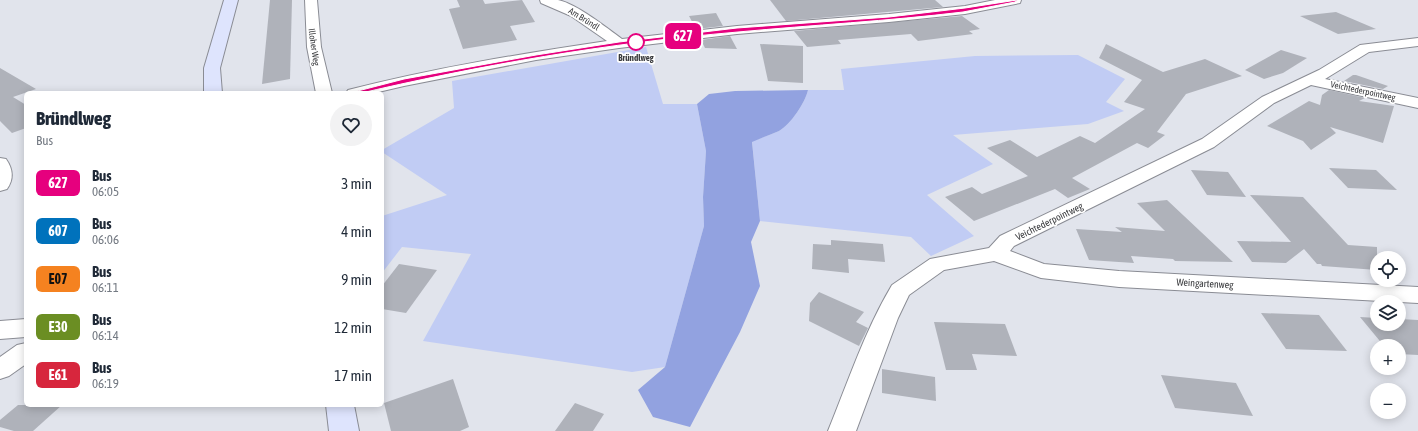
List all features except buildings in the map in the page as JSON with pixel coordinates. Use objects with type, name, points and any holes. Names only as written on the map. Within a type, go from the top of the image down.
[{"type":"street","points":[[212,91],[212,68],[231,0]]},
{"type":"street","name":"Illoher Weg","points":[[311,0],[311,26],[315,59],[323,91]]},
{"type":"street","name":"Am Bründl","points":[[546,0],[578,14],[619,44]]},
{"type":"street","points":[[362,91],[404,81],[536,56],[619,44],[737,30],[889,18],[961,5],[1016,0]]},
{"type":"street","name":"Veichtederpointweg","points":[[996,254],[1007,241],[1208,143],[1268,100],[1324,73],[1365,48],[1418,42]]},
{"type":"street","name":"Veichtederpointweg","points":[[1309,80],[1418,103]]},
{"type":"street","points":[[0,163],[2,166],[2,179],[0,186]]},
{"type":"street","points":[[842,431],[886,318],[900,290],[938,264],[996,254]]},
{"type":"street","name":"Weingartenweg","points":[[996,254],[1041,271],[1120,279],[1418,295]]},
{"type":"street","points":[[0,330],[24,328]]},
{"type":"street","points":[[0,369],[24,353]]},
{"type":"street","points":[[341,407],[344,431]]},
{"type":"shaded area","points":[[646,47],[663,104],[697,104],[706,151],[703,197],[704,226],[665,367],[632,372],[423,341],[471,254],[402,247],[384,270],[384,215],[447,195],[384,153],[384,149],[454,108],[452,81]]},
{"type":"shaded area","points":[[1078,55],[1125,79],[1106,102],[1124,111],[1088,124],[953,135],[993,164],[927,195],[974,236],[931,256],[911,237],[760,221],[752,141],[784,128],[797,113],[808,90],[844,90],[841,69],[975,56]]},
{"type":"shaded area","points":[[808,90],[797,113],[784,128],[752,142],[760,221],[751,242],[760,286],[740,332],[690,427],[653,417],[638,390],[665,367],[704,226],[703,197],[706,151],[697,104],[709,94],[735,91]]},
{"type":"bus line","name":"627","points":[[361,91],[404,81],[536,56],[619,44],[737,30],[889,18],[965,10],[1015,0]]},
{"type":"place","name":"Bründlweg","points":[[636,42]]}]
